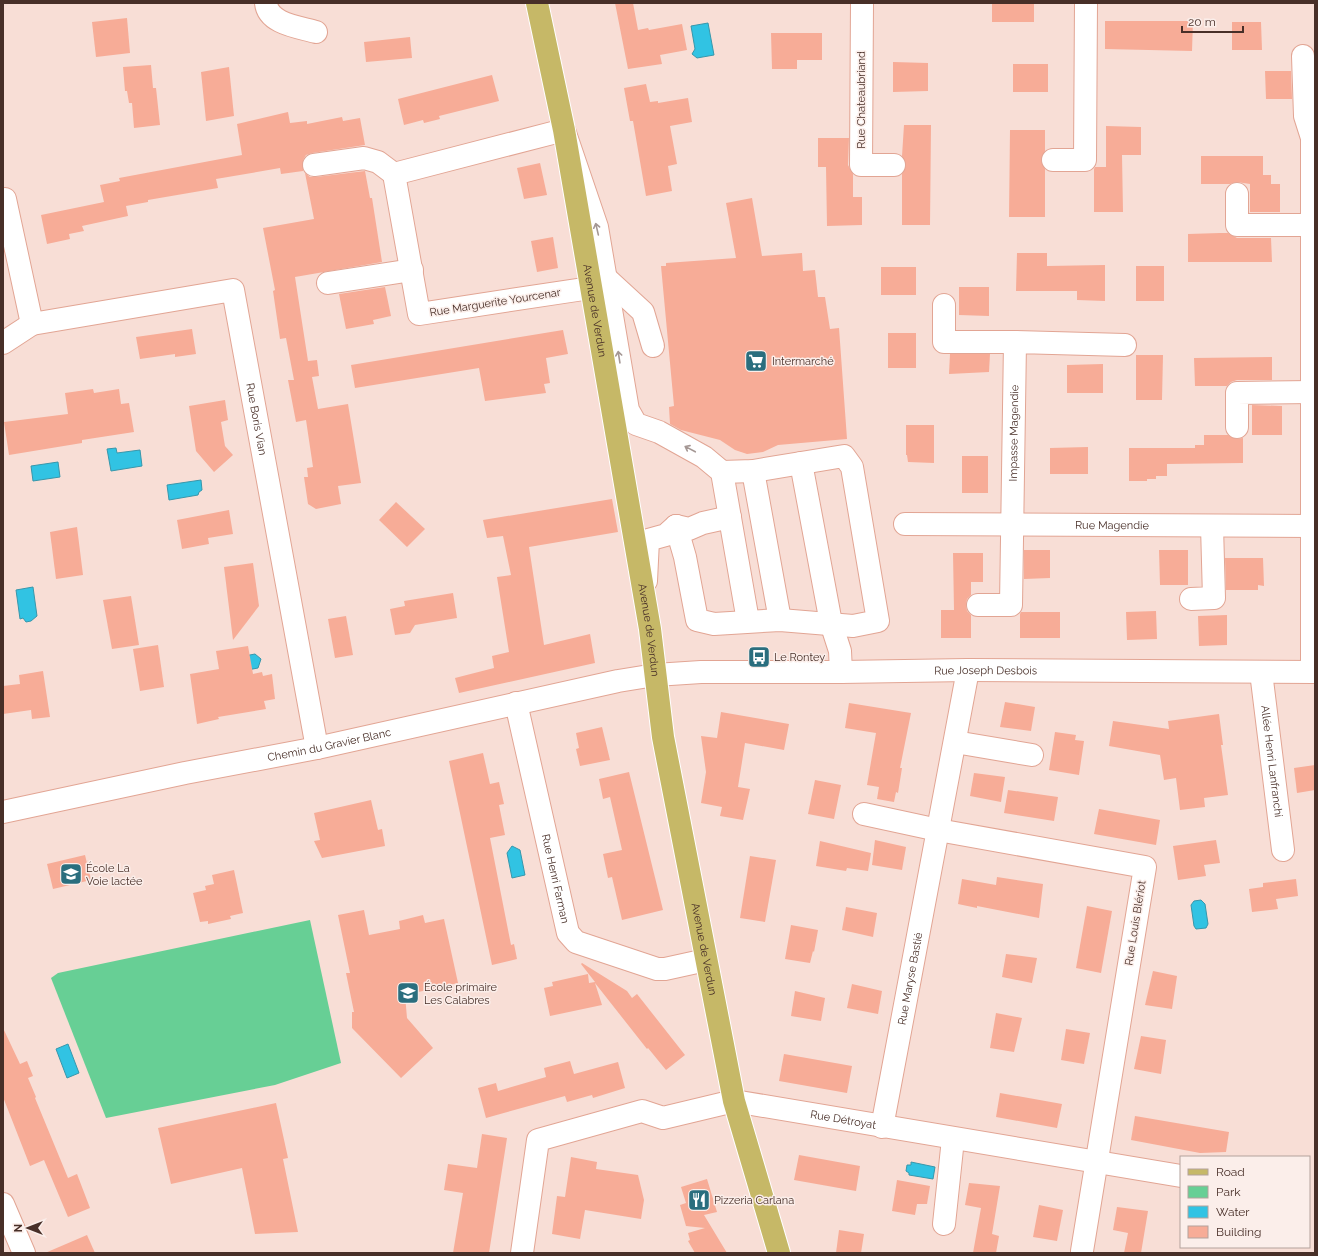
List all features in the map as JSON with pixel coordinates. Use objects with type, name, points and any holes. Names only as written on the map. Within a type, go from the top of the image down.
[{"type":"main road","name":"Avenue de Verdun","points":[[537,3],[598,283],[656,675],[663,737],[706,960],[734,1101],[779,1253]]},
{"type":"street","points":[[266,3],[267,11],[274,18],[316,32]]},
{"type":"street","name":"Rue Chateaubriand","points":[[862,3],[861,165],[894,165]]},
{"type":"street","points":[[1053,160],[1085,160],[1086,3]]},
{"type":"street","points":[[1303,56],[1305,116],[1314,138],[1312,225],[1312,526],[1314,672]]},
{"type":"street","points":[[314,165],[364,158],[378,162],[394,174],[564,130]]},
{"type":"street","name":"Rue Marguerite Yourcenar","points":[[394,174],[419,314],[598,283]]},
{"type":"street","points":[[1237,194],[1237,225],[1312,225]]},
{"type":"street","points":[[5,199],[32,324]]},
{"type":"street","points":[[328,283],[412,270]]},
{"type":"street","points":[[598,283],[643,312],[653,346]]},
{"type":"street","points":[[598,283],[628,410],[636,424],[659,432],[704,457],[722,472],[748,621]]},
{"type":"street","name":"Rue Boris Vian","points":[[3,343],[32,324],[233,290],[317,748]]},
{"type":"street","points":[[944,305],[944,342],[1125,345]]},
{"type":"street","name":"Impasse Magendie","points":[[1012,524],[1015,342]]},
{"type":"street","points":[[1237,428],[1237,393],[1312,392]]},
{"type":"street","points":[[676,526],[685,557],[697,620],[714,624],[780,620],[853,626],[878,621],[852,467],[844,456],[753,471],[722,472]]},
{"type":"street","points":[[801,463],[831,623],[840,651],[841,672]]},
{"type":"street","points":[[753,471],[780,620]]},
{"type":"street","points":[[676,526],[689,529],[703,523],[730,516]]},
{"type":"street","name":"Rue Magendie","points":[[904,524],[1312,526]]},
{"type":"street","points":[[978,605],[1011,605],[1012,524]]},
{"type":"street","points":[[645,602],[648,540],[666,535],[676,526]]},
{"type":"street","points":[[1190,599],[1214,598],[1212,526]]},
{"type":"street","name":"Rue Joseph Desbois","points":[[656,675],[701,672],[968,670],[1314,672]]},
{"type":"street","name":"Rue Maryse Bastié","points":[[882,1127],[968,670]]},
{"type":"street","name":"Allée Henri Lanfranchi","points":[[1261,672],[1283,850]]},
{"type":"street","name":"Chemin du Gravier Blanc","points":[[3,812],[185,773],[317,748],[618,680],[656,675]]},
{"type":"street","name":"Rue Henri Farman","points":[[516,703],[568,933],[576,942],[656,970],[665,970],[706,960]]},
{"type":"street","points":[[955,742],[1032,755]]},
{"type":"street","points":[[864,814],[938,830]]},
{"type":"street","name":"Rue Louis Blériot","points":[[938,830],[1145,867],[1096,1162]]},
{"type":"street","points":[[522,1253],[538,1140],[642,1111],[663,1118],[734,1101]]},
{"type":"street","name":"Rue Détroyat","points":[[734,1101],[953,1139],[1180,1176]]},
{"type":"street","points":[[944,1224],[953,1139]]},
{"type":"street","points":[[1082,1251],[1096,1162]]},
{"type":"street","points":[[3,1204],[24,1253]]},
{"type":"green space","points":[[310,920],[341,1063],[275,1085],[106,1118],[51,978],[58,973]]},
{"type":"water","points":[[708,23],[714,55],[697,58],[692,54],[695,49],[691,26]]},
{"type":"water","points":[[116,448],[117,453],[140,450],[142,466],[111,471],[107,449]]},
{"type":"water","points":[[58,462],[60,477],[33,481],[31,466]]},
{"type":"water","points":[[201,480],[202,490],[198,495],[169,500],[167,485]]},
{"type":"water","points":[[33,587],[37,616],[31,621],[26,622],[23,618],[20,619],[16,590]]},
{"type":"water","points":[[255,654],[261,659],[258,668],[232,673],[229,659]]},
{"type":"water","points":[[512,846],[520,850],[525,875],[512,878],[507,853]]},
{"type":"water","points":[[1201,900],[1205,904],[1208,924],[1206,928],[1196,929],[1194,926],[1191,905],[1194,901]]},
{"type":"water","points":[[68,1044],[79,1073],[67,1078],[56,1049]]},
{"type":"water","points":[[911,1162],[935,1167],[933,1179],[909,1175],[906,1171],[907,1165],[911,1165]]},
{"type":"building","points":[[615,3],[633,3],[638,30],[648,28],[649,30],[682,24],[687,50],[660,55],[662,64],[628,69]]},
{"type":"building","points":[[992,3],[1034,3],[1034,22],[992,22]]},
{"type":"building","points":[[127,18],[130,53],[96,57],[92,22]]},
{"type":"building","points":[[1105,21],[1193,21],[1192,51],[1105,49]]},
{"type":"building","points":[[1232,22],[1261,22],[1262,50],[1232,50]]},
{"type":"building","points":[[771,33],[822,33],[822,60],[797,60],[797,69],[772,69]]},
{"type":"building","points":[[410,37],[412,58],[366,62],[364,42]]},
{"type":"building","points":[[893,62],[928,63],[928,91],[893,92]]},
{"type":"building","points":[[1013,64],[1048,64],[1048,92],[1013,92]]},
{"type":"building","points":[[151,65],[153,88],[156,88],[160,125],[134,128],[132,103],[129,103],[127,91],[125,91],[123,67]]},
{"type":"building","points":[[229,67],[234,116],[206,121],[201,72]]},
{"type":"building","points":[[1265,71],[1291,71],[1292,99],[1266,99]]},
{"type":"building","points":[[492,75],[499,101],[439,116],[440,119],[424,123],[423,120],[404,125],[398,99]]},
{"type":"building","points":[[646,84],[650,102],[658,101],[658,103],[688,98],[692,122],[670,126],[677,164],[668,166],[672,191],[646,196],[633,121],[630,121],[624,88]]},
{"type":"building","points":[[288,112],[290,123],[307,121],[307,124],[342,117],[343,121],[360,118],[365,145],[306,155],[303,160],[303,171],[281,174],[280,168],[216,179],[218,188],[148,200],[148,202],[126,206],[128,216],[82,226],[84,231],[69,234],[70,239],[47,244],[41,215],[104,202],[100,185],[120,181],[119,178],[242,155],[237,124]]},
{"type":"building","points":[[904,125],[931,125],[930,225],[902,225],[902,174],[906,165],[902,156]]},
{"type":"building","points":[[1106,126],[1141,127],[1141,155],[1122,155],[1123,212],[1094,212],[1094,169],[1095,167],[1106,167]]},
{"type":"building","points":[[1010,130],[1045,130],[1045,151],[1041,160],[1045,169],[1045,217],[1009,217]]},
{"type":"building","points":[[818,138],[849,138],[848,165],[853,174],[853,197],[862,197],[862,225],[827,226],[826,167],[818,167]]},
{"type":"building","points":[[1201,156],[1263,156],[1263,175],[1271,175],[1271,184],[1280,184],[1280,212],[1250,212],[1250,184],[1237,182],[1230,184],[1201,184]]},
{"type":"building","points":[[540,163],[547,195],[524,199],[517,168]]},
{"type":"building","points":[[365,171],[370,198],[372,198],[382,262],[295,277],[308,361],[317,360],[319,376],[312,377],[318,409],[348,404],[361,483],[338,486],[341,504],[316,509],[308,504],[304,477],[308,477],[307,468],[313,467],[306,420],[296,422],[288,380],[294,380],[286,338],[280,339],[273,291],[275,290],[263,228],[314,219],[305,173],[310,177],[316,177]]},
{"type":"building","name":"Intermarché","points":[[752,198],[762,256],[802,253],[803,271],[815,270],[818,297],[825,297],[830,329],[839,328],[847,439],[778,445],[763,452],[747,454],[735,450],[720,440],[681,430],[670,424],[669,407],[674,406],[661,266],[666,266],[666,263],[736,258],[726,203]]},
{"type":"building","points":[[1228,233],[1237,238],[1271,238],[1272,262],[1188,262],[1188,234]]},
{"type":"building","points":[[553,237],[558,268],[537,272],[531,241]]},
{"type":"building","points":[[1017,253],[1047,253],[1047,266],[1105,265],[1105,301],[1077,300],[1077,291],[1016,291]]},
{"type":"building","points":[[1136,266],[1164,266],[1164,301],[1136,301]]},
{"type":"building","points":[[881,267],[916,267],[916,295],[881,295]]},
{"type":"building","points":[[385,287],[391,316],[373,320],[374,324],[346,329],[339,294]]},
{"type":"building","points":[[959,287],[989,287],[989,316],[959,315]]},
{"type":"building","points":[[192,329],[196,354],[175,357],[175,354],[140,359],[136,337]]},
{"type":"building","points":[[563,330],[568,354],[546,358],[550,383],[544,384],[546,393],[485,401],[479,368],[355,388],[351,365]]},
{"type":"building","points":[[888,333],[916,333],[916,368],[888,368]]},
{"type":"building","points":[[950,354],[990,354],[989,372],[949,374]]},
{"type":"building","points":[[1136,355],[1163,355],[1162,400],[1136,400]]},
{"type":"building","points":[[1272,357],[1272,380],[1237,380],[1231,382],[1227,386],[1195,386],[1194,358]]},
{"type":"building","points":[[1103,364],[1103,393],[1067,393],[1067,365]]},
{"type":"building","points":[[93,389],[94,393],[119,389],[121,404],[129,403],[134,432],[82,440],[82,443],[9,455],[4,422],[68,414],[65,393]]},
{"type":"building","points":[[225,400],[228,420],[221,422],[225,446],[233,455],[214,472],[196,451],[189,406]]},
{"type":"building","points":[[1252,405],[1282,406],[1282,435],[1252,435]]},
{"type":"building","points":[[906,425],[934,425],[934,463],[908,462],[906,455]]},
{"type":"building","points":[[1204,435],[1228,435],[1237,439],[1243,438],[1243,463],[1167,464],[1167,476],[1156,476],[1156,479],[1147,479],[1147,481],[1129,481],[1129,448],[1195,448],[1195,445],[1204,445]]},
{"type":"building","points":[[1088,447],[1088,474],[1050,474],[1050,448]]},
{"type":"building","points":[[962,456],[988,456],[988,493],[962,493]]},
{"type":"building","points":[[612,499],[618,532],[529,547],[544,645],[590,634],[595,663],[459,693],[455,678],[494,668],[492,656],[509,652],[497,577],[511,575],[503,536],[487,538],[483,520]]},
{"type":"building","points":[[396,502],[425,529],[407,547],[379,520]]},
{"type":"building","points":[[229,510],[233,534],[208,538],[209,544],[182,549],[177,520]]},
{"type":"building","points":[[77,527],[83,575],[56,579],[50,532]]},
{"type":"building","points":[[1024,550],[1050,550],[1050,578],[1024,579]]},
{"type":"building","points":[[1159,550],[1188,550],[1188,585],[1160,585]]},
{"type":"building","points":[[953,553],[983,553],[983,582],[971,582],[971,595],[967,599],[966,605],[967,611],[971,615],[971,638],[941,638],[941,610],[954,610]]},
{"type":"building","points":[[1225,558],[1263,558],[1264,586],[1258,585],[1258,590],[1226,590]]},
{"type":"building","points":[[253,563],[259,606],[233,640],[224,567]]},
{"type":"building","points":[[453,593],[457,618],[415,625],[410,633],[395,635],[390,609],[405,606],[404,601]]},
{"type":"building","points":[[131,596],[139,645],[112,649],[103,600]]},
{"type":"building","points":[[1156,611],[1157,639],[1127,640],[1126,612]]},
{"type":"building","points":[[1021,612],[1060,612],[1060,638],[1020,638]]},
{"type":"building","points":[[1227,615],[1227,645],[1199,646],[1198,616]]},
{"type":"building","points":[[346,616],[353,655],[335,658],[328,619]]},
{"type":"building","points":[[158,645],[164,687],[140,691],[133,649]]},
{"type":"building","points":[[248,646],[253,674],[262,672],[263,676],[272,674],[275,699],[264,701],[266,709],[218,717],[219,719],[197,724],[190,674],[219,669],[216,651]]},
{"type":"building","points":[[43,671],[50,717],[32,719],[31,710],[3,714],[3,686],[20,684],[19,675]]},
{"type":"building","points":[[1005,702],[1035,707],[1031,731],[1000,727]]},
{"type":"building","points":[[849,703],[911,713],[900,768],[902,768],[898,793],[896,792],[894,802],[877,799],[879,787],[867,785],[876,733],[845,728]]},
{"type":"building","points":[[721,712],[789,724],[784,750],[745,743],[738,787],[750,789],[743,820],[720,816],[722,807],[701,803],[706,772],[701,736],[717,738]]},
{"type":"building","points":[[1219,714],[1223,745],[1221,745],[1228,795],[1204,798],[1205,807],[1180,810],[1176,778],[1164,780],[1160,755],[1109,746],[1113,721],[1169,729],[1168,721]]},
{"type":"building","points":[[602,727],[610,760],[580,766],[576,749],[579,748],[576,733]]},
{"type":"building","points":[[1055,732],[1076,735],[1075,740],[1084,741],[1079,775],[1049,770]]},
{"type":"building","points":[[483,753],[490,784],[499,782],[504,804],[499,805],[505,835],[490,838],[511,945],[514,944],[517,959],[492,965],[449,761]]},
{"type":"building","points":[[1315,765],[1315,790],[1297,793],[1294,768]]},
{"type":"building","points":[[629,772],[663,910],[622,920],[612,877],[608,878],[603,854],[622,850],[610,797],[603,799],[599,779]]},
{"type":"building","points":[[974,773],[1005,777],[1001,802],[970,796]]},
{"type":"building","points":[[815,780],[841,785],[834,819],[808,814]]},
{"type":"building","points":[[1008,790],[1058,797],[1054,821],[1004,813]]},
{"type":"building","points":[[371,800],[378,830],[382,829],[385,846],[322,858],[314,841],[320,840],[314,813]]},
{"type":"building","points":[[1099,809],[1160,820],[1156,845],[1094,834]]},
{"type":"building","points":[[875,840],[906,847],[902,870],[872,865]]},
{"type":"building","points":[[1216,840],[1220,863],[1204,865],[1206,876],[1178,880],[1173,846]]},
{"type":"building","points":[[820,841],[871,853],[868,871],[847,868],[846,871],[816,866]]},
{"type":"building","points":[[85,855],[91,880],[53,889],[47,864]]},
{"type":"building","points":[[750,856],[776,860],[765,922],[740,918]]},
{"type":"building","points":[[234,870],[243,913],[230,916],[231,919],[208,924],[208,921],[200,922],[193,893],[206,890],[205,886],[214,884],[212,875]]},
{"type":"building","points":[[997,877],[1043,884],[1039,918],[977,906],[977,908],[958,904],[962,879],[996,885]]},
{"type":"building","points":[[1296,879],[1298,896],[1276,899],[1278,909],[1252,912],[1249,889],[1263,887],[1263,883]]},
{"type":"building","points":[[1087,906],[1112,911],[1101,973],[1076,968]]},
{"type":"building","points":[[846,907],[877,913],[873,937],[842,930]]},
{"type":"building","points":[[364,910],[369,935],[400,929],[399,921],[423,915],[425,923],[444,919],[458,983],[405,995],[407,1018],[433,1048],[401,1078],[352,1028],[352,1012],[354,1012],[346,973],[350,973],[338,915]]},
{"type":"building","points":[[791,925],[818,930],[814,952],[813,951],[810,963],[785,959]]},
{"type":"building","points":[[1006,954],[1037,958],[1032,983],[1002,977]]},
{"type":"building","points":[[582,963],[627,991],[632,998],[637,994],[685,1055],[666,1070],[648,1048],[647,1049],[595,983],[602,1005],[550,1016],[544,988],[553,986],[552,982],[588,974],[589,983],[595,982],[581,964]]},
{"type":"building","points":[[1153,971],[1177,976],[1172,1009],[1145,1005]]},
{"type":"building","points":[[852,984],[882,991],[878,1014],[847,1008]]},
{"type":"building","points":[[795,991],[825,998],[821,1021],[791,1016]]},
{"type":"building","points":[[996,1013],[1022,1018],[1014,1052],[990,1048]]},
{"type":"building","points":[[3,1028],[20,1064],[27,1061],[33,1076],[28,1078],[36,1097],[35,1098],[68,1178],[77,1174],[90,1208],[68,1217],[44,1160],[30,1166],[3,1097]]},
{"type":"building","points":[[1066,1029],[1090,1033],[1084,1064],[1061,1060]]},
{"type":"building","points":[[1141,1036],[1166,1040],[1161,1074],[1134,1069]]},
{"type":"building","points":[[784,1054],[852,1066],[847,1093],[779,1081]]},
{"type":"building","points":[[570,1061],[574,1074],[618,1062],[625,1088],[593,1098],[592,1095],[567,1102],[565,1096],[486,1118],[478,1088],[496,1083],[498,1091],[546,1077],[544,1068]]},
{"type":"building","points":[[1000,1093],[1062,1104],[1057,1128],[996,1117]]},
{"type":"building","points":[[276,1103],[288,1158],[283,1159],[298,1232],[255,1234],[242,1168],[171,1184],[158,1128]]},
{"type":"building","points":[[1135,1116],[1229,1132],[1226,1152],[1200,1153],[1131,1140]]},
{"type":"building","points":[[482,1134],[507,1138],[489,1253],[453,1253],[463,1193],[444,1190],[448,1164],[477,1168]]},
{"type":"building","points":[[799,1155],[860,1166],[856,1191],[794,1180]]},
{"type":"building","points":[[571,1157],[597,1162],[596,1169],[638,1175],[644,1200],[641,1219],[585,1210],[580,1239],[552,1234],[557,1196],[565,1197]]},
{"type":"building","points":[[707,1179],[717,1212],[704,1215],[727,1253],[695,1253],[688,1241],[690,1240],[688,1233],[705,1228],[686,1226],[680,1205],[686,1203],[681,1187]]},
{"type":"building","points":[[897,1180],[930,1186],[927,1204],[917,1204],[915,1215],[892,1211]]},
{"type":"building","points":[[969,1183],[1000,1186],[992,1234],[999,1236],[996,1253],[973,1253],[981,1208],[965,1205]]},
{"type":"building","points":[[1039,1205],[1063,1210],[1057,1241],[1033,1237]]},
{"type":"building","points":[[1117,1207],[1148,1211],[1141,1253],[1124,1253],[1128,1233],[1113,1230]]},
{"type":"building","points":[[839,1230],[864,1234],[861,1253],[836,1253]]},
{"type":"building","points":[[87,1235],[95,1253],[45,1253]]},
{"type":"place","name":"Intermarché","points":[[756,361]]},
{"type":"place","name":"Le Rontey","points":[[759,657]]},
{"type":"place","name":"École La Voie lactée","points":[[71,874]]},
{"type":"place","name":"École primaire Les Calabres","points":[[408,993]]},
{"type":"place","name":"Pizzeria Carlana","points":[[699,1200]]}]
